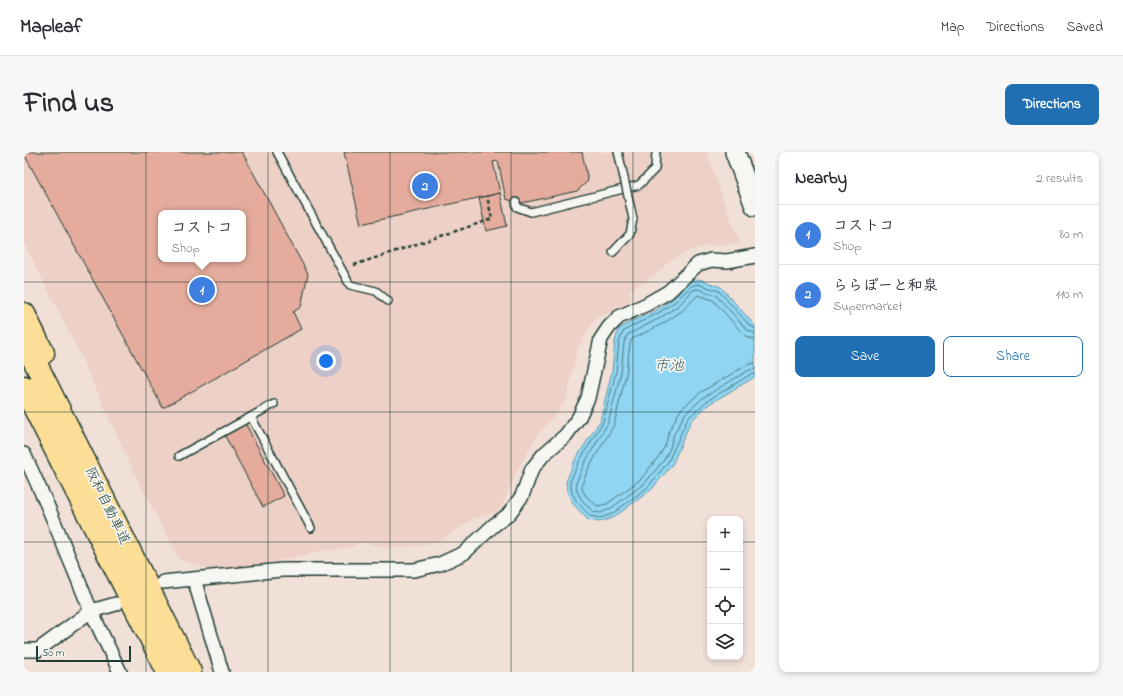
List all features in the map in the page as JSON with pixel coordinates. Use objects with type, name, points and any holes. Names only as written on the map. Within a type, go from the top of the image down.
[{"type":"highway","points":[[24,314],[53,374],[79,449]]},
{"type":"highway","name":"阪和自動車道","points":[[24,340],[190,672]]},
{"type":"highway","name":"阪和自動車道","points":[[24,388],[168,672]]},
{"type":"highway","points":[[24,398],[46,432]]},
{"type":"street","points":[[735,152],[755,206]]},
{"type":"street","points":[[163,582],[282,570],[414,570],[440,564],[464,553],[494,525],[508,515],[522,496],[532,469],[544,454],[566,435],[578,417],[588,398],[601,339],[609,327],[619,317],[668,292],[698,264],[710,260],[726,261],[755,256]]},
{"type":"street","points":[[24,454],[48,507],[91,611],[120,672]]},
{"type":"street","points":[[194,579],[222,672]]},
{"type":"street","points":[[24,650],[38,650],[91,611],[116,604]]},
{"type":"lane","points":[[276,152],[350,285],[376,291],[388,301]]},
{"type":"lane","points":[[613,252],[630,234],[632,219],[618,152]]},
{"type":"lane","points":[[516,202],[517,207],[531,212],[639,185],[655,169],[656,152]]},
{"type":"lane","points":[[179,456],[274,404]]},
{"type":"lane","points":[[251,417],[311,528]]},
{"type":"path","points":[[354,265],[492,220],[487,196]]},
{"type":"shaded area","points":[[24,152],[707,152],[723,200],[740,241],[739,243],[706,246],[689,251],[667,263],[656,275],[629,290],[631,299],[613,312],[596,317],[578,347],[566,400],[539,433],[517,471],[501,508],[496,512],[473,519],[441,540],[423,546],[398,548],[382,547],[362,542],[349,548],[320,551],[283,560],[231,569],[209,569],[180,560],[134,473],[77,348],[24,243]]},
{"type":"water","name":"市池","points":[[699,279],[721,287],[755,326],[755,377],[709,404],[691,421],[672,465],[651,490],[614,517],[600,522],[588,520],[574,505],[568,494],[566,482],[575,460],[600,421],[612,371],[615,341],[619,329],[630,322],[655,311],[674,298],[689,282]]},
{"type":"building","points":[[25,152],[242,152],[308,274],[301,307],[293,312],[301,329],[163,408],[24,154]]},
{"type":"building","points":[[344,152],[582,152],[588,181],[577,191],[522,203],[516,202],[506,199],[498,161],[493,162],[500,193],[361,224]]},
{"type":"building","points":[[500,193],[507,226],[486,231],[479,198]]},
{"type":"building","points":[[245,423],[284,496],[263,507],[224,434]]},
{"type":"place","name":"ららぽーと和泉","points":[[425,186]]},
{"type":"place","name":"コストコ","points":[[202,290]]}]
